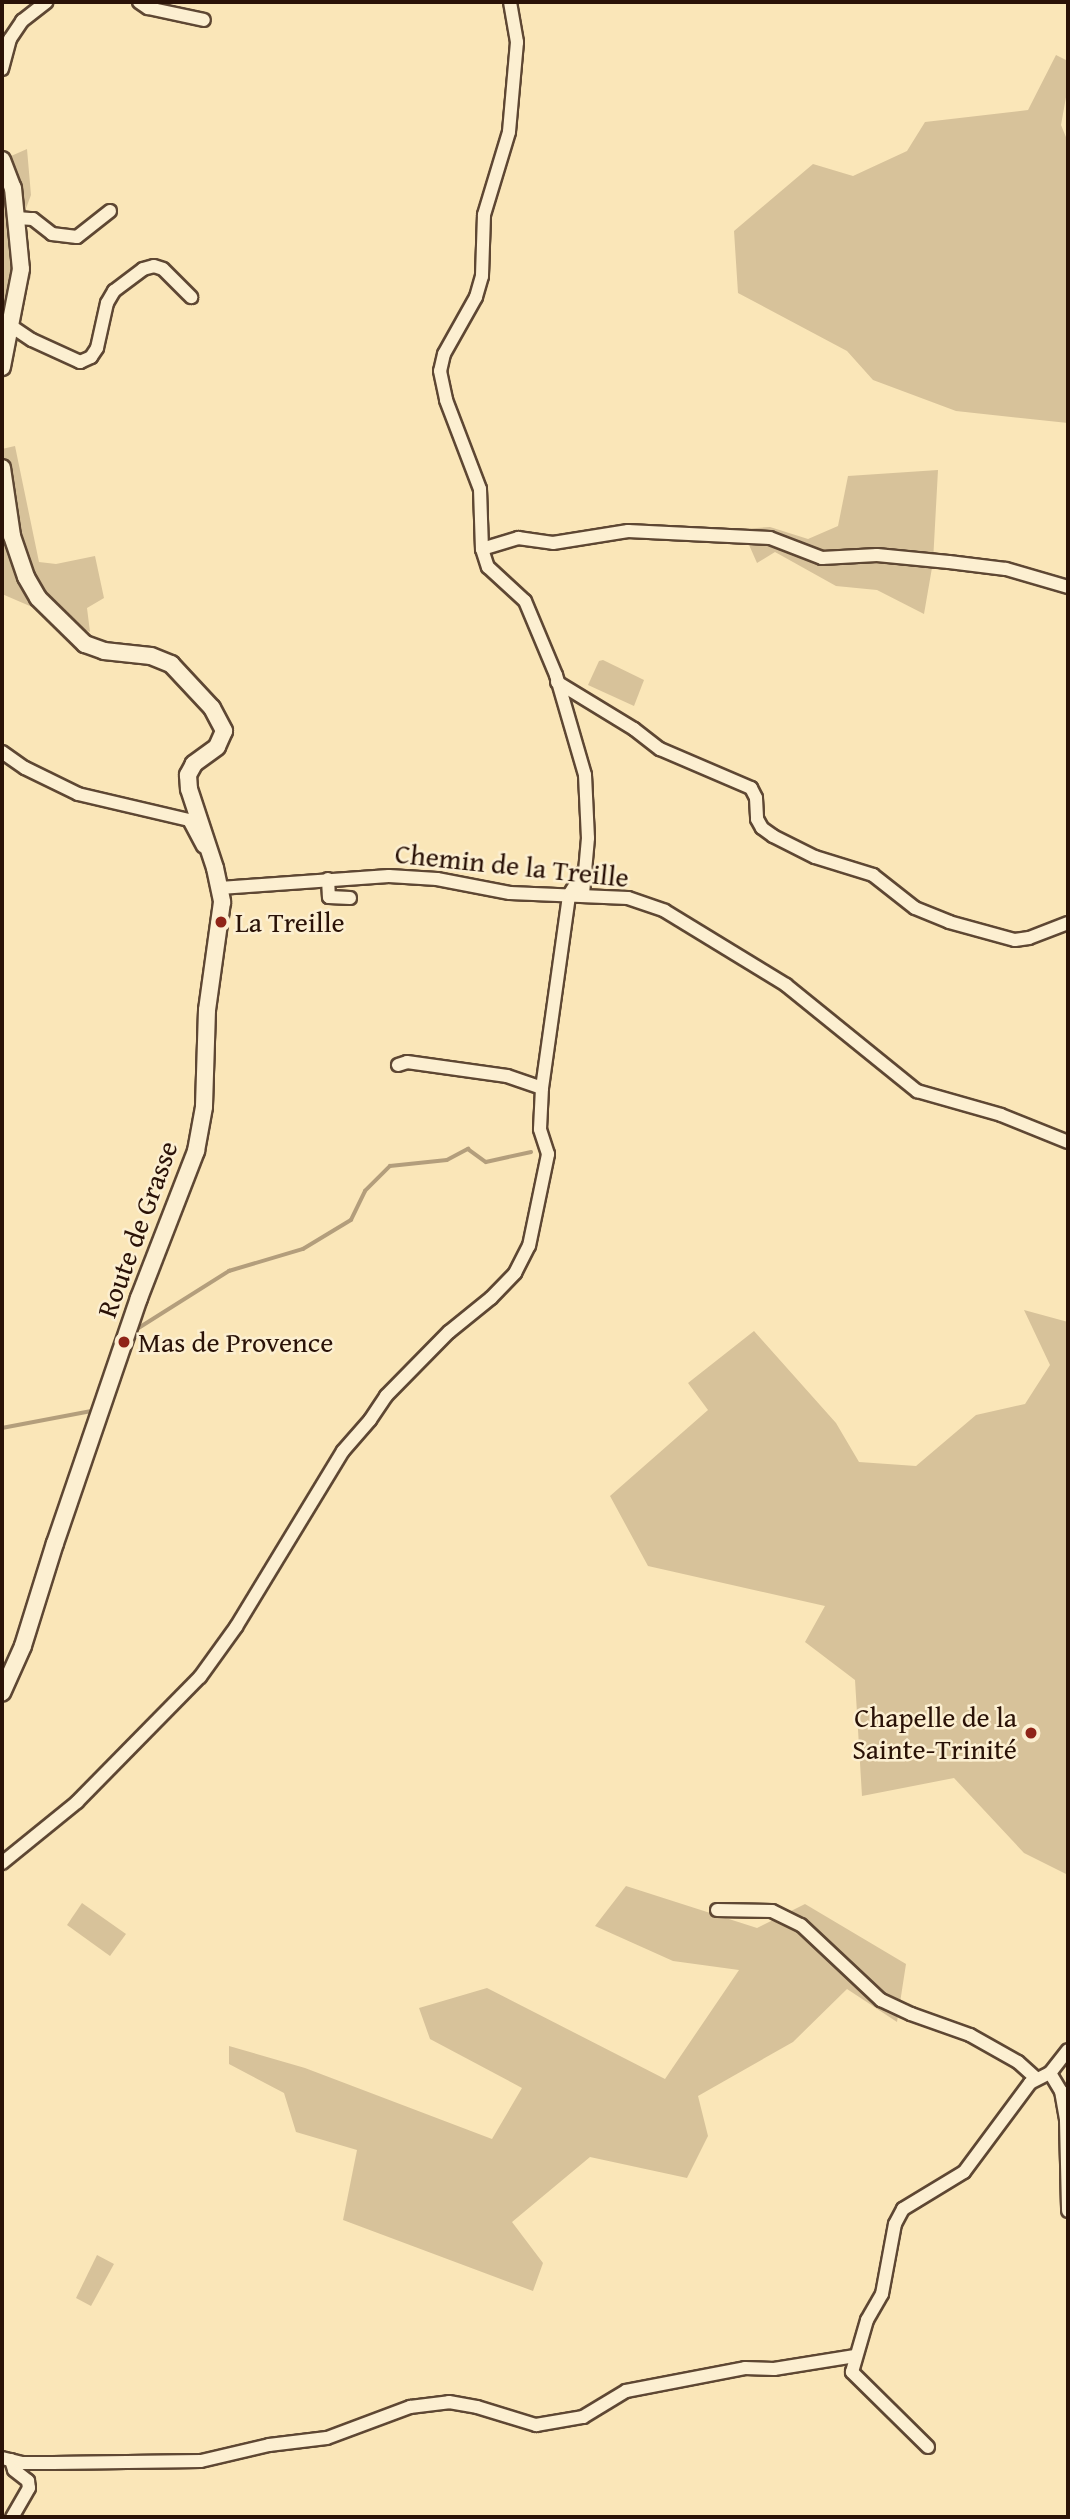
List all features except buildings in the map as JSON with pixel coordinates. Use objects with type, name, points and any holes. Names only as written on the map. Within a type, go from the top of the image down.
[{"type":"street","points":[[2,69],[10,39],[22,21],[47,2]]},
{"type":"street","points":[[139,2],[148,8],[204,20]]},
{"type":"street","points":[[2,1863],[86,1794],[200,1677],[236,1627],[343,1451],[370,1420],[386,1396],[449,1332],[491,1298],[515,1273],[529,1246],[548,1154],[540,1129],[542,1088],[576,895],[585,873],[585,775],[557,682],[525,601],[488,567],[482,549],[480,489],[446,400],[440,371],[444,354],[476,298],[482,276],[484,215],[509,132],[517,42],[510,2]]},
{"type":"street","points":[[2,160],[11,180],[21,268],[2,367]]},
{"type":"street","points":[[17,218],[33,219],[52,234],[77,237],[110,211]]},
{"type":"street","points":[[11,327],[80,362],[91,357],[97,348],[107,303],[114,291],[144,269],[154,266],[163,269],[191,297]]},
{"type":"street","name":"Route de Grasse","points":[[2,468],[12,536],[26,577],[38,598],[85,644],[104,651],[151,656],[171,664],[187,677],[223,726],[221,742],[194,764],[188,775],[195,811],[220,888],[221,922],[207,1010],[204,1107],[196,1151],[139,1298],[55,1542],[23,1646],[2,1693]]},
{"type":"street","points":[[482,549],[518,538],[553,543],[628,531],[770,538],[822,558],[877,555],[1006,569],[1068,587]]},
{"type":"street","points":[[557,682],[660,749],[751,788],[756,799],[757,819],[762,828],[773,836],[815,857],[873,875],[915,908],[949,922],[1015,940],[1029,938],[1068,923]]},
{"type":"street","points":[[2,752],[25,768],[78,794],[189,820],[200,842],[209,851]]},
{"type":"street","points":[[585,873],[609,895]]},
{"type":"street","name":"Chemin de la Treille","points":[[220,888],[328,878],[419,877],[510,893],[609,895],[665,911],[715,939],[835,1022],[917,1091],[1001,1115],[1068,1143]]},
{"type":"street","points":[[328,878],[329,897],[350,898]]},
{"type":"street","points":[[398,1065],[407,1062],[507,1076],[542,1088]]},
{"type":"street","points":[[717,1910],[772,1911],[801,1925],[881,2000],[970,2035],[1018,2062],[1037,2079]]},
{"type":"street","points":[[928,2447],[852,2372],[867,2320],[882,2294],[895,2224],[904,2209],[964,2172],[1030,2083],[1050,2073],[1068,2050]]},
{"type":"street","points":[[1050,2073],[1061,2091],[1066,2120],[1068,2211]]},
{"type":"street","points":[[6,2459],[53,2463],[201,2461],[270,2445],[327,2438],[410,2407],[449,2402],[477,2407],[536,2425],[583,2417],[625,2391],[745,2368],[774,2369],[855,2356]]},
{"type":"street","points":[[6,2459],[27,2481],[29,2488],[12,2517]]},
{"type":"shaded area","points":[[1056,55],[1068,61],[1068,86],[1061,125],[1068,142],[1068,423],[956,411],[873,380],[847,351],[738,293],[734,231],[813,164],[853,176],[907,151],[925,122],[1028,110]]},
{"type":"shaded area","points":[[27,149],[31,195],[25,211],[31,277],[8,322],[2,347],[2,160]]},
{"type":"shaded area","points":[[15,446],[39,562],[56,564],[95,556],[104,598],[87,608],[90,632],[2,594],[2,449]]},
{"type":"shaded area","points":[[938,470],[933,562],[924,614],[877,590],[836,586],[775,552],[757,563],[742,529],[770,527],[808,539],[838,526],[848,476]]},
{"type":"shaded area","points":[[603,660],[644,680],[634,706],[588,685],[599,661]]},
{"type":"shaded area","points":[[1024,1310],[1068,1322],[1068,1875],[1024,1853],[954,1778],[862,1796],[855,1680],[805,1642],[825,1606],[648,1566],[610,1496],[708,1410],[688,1383],[754,1331],[836,1423],[859,1462],[916,1466],[976,1415],[1025,1404],[1050,1365]]},
{"type":"shaded area","points":[[626,1886],[757,1928],[805,1904],[906,1964],[897,2022],[847,1989],[793,2042],[698,2096],[708,2136],[687,2178],[590,2157],[512,2222],[543,2263],[533,2291],[343,2220],[357,2150],[296,2132],[284,2093],[229,2064],[229,2046],[305,2068],[492,2139],[522,2088],[430,2039],[419,2008],[487,1988],[665,2079],[739,1970],[673,1961],[595,1926]]},
{"type":"shaded area","points":[[82,1903],[126,1934],[110,1956],[67,1925]]},
{"type":"shaded area","points":[[97,2255],[114,2264],[91,2306],[76,2298]]},
{"type":"waterway","points":[[137,1329],[229,1271],[303,1249],[351,1220],[365,1191],[390,1166],[447,1160],[468,1149],[486,1162],[531,1152]]},
{"type":"waterway","points":[[2,1428],[92,1411]]},
{"type":"place","name":"La Treille","points":[[221,922]]},
{"type":"place","name":"Mas de Provence","points":[[124,1342]]},
{"type":"place","name":"Chapelle de la Sainte-Trinité","points":[[1031,1733]]}]
